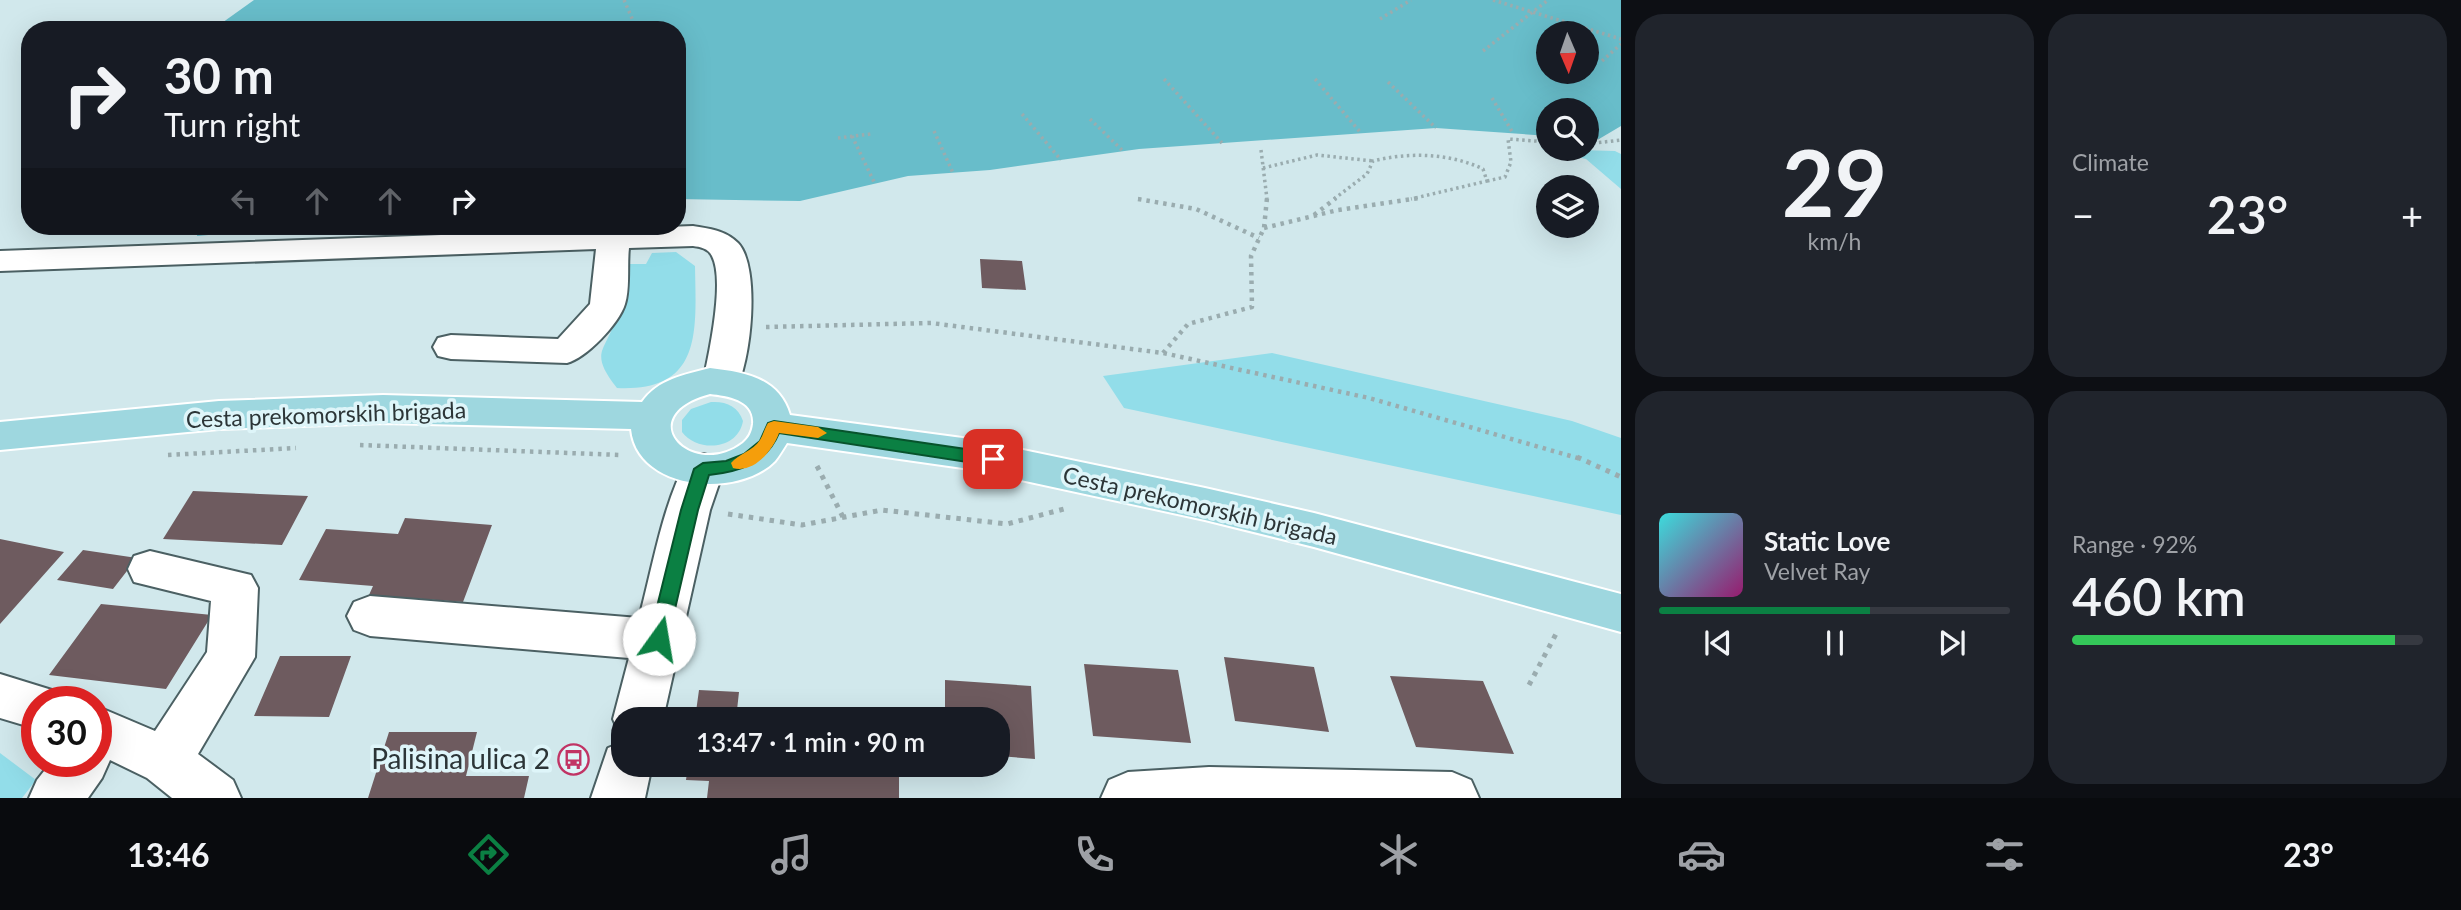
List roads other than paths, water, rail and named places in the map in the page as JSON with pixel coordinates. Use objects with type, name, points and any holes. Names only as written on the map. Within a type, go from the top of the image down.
[{"type":"main road","points":[[722,381],[744,386],[762,396],[772,410],[774,427],[767,444],[750,458],[728,467],[696,489],[680,464],[663,454],[650,433],[652,416],[662,401],[678,389],[699,383],[722,381]]},
{"type":"main road","name":"Cesta prekomorskih brigada","points":[[0,436],[219,415],[383,409],[652,416]]},
{"type":"main road","name":"Cesta prekomorskih brigada","points":[[774,427],[970,454],[1205,504],[1314,530],[1621,613]]},
{"type":"street","points":[[0,261],[693,236],[714,240],[727,251],[732,269],[733,327],[722,381]]},
{"type":"street","points":[[451,347],[567,351],[607,305],[613,239]]},
{"type":"street","points":[[641,707],[696,489]]},
{"type":"street","points":[[150,569],[235,588],[231,657],[165,761]]},
{"type":"street","points":[[370,616],[659,639]]},
{"type":"street","points":[[0,696],[21,702]]},
{"type":"street","points":[[112,747],[165,761],[214,798]]},
{"type":"street","points":[[56,798],[71,777]]},
{"type":"street","points":[[618,798],[623,777]]},
{"type":"street","points":[[1128,798],[1209,792],[1452,798]]},
{"type":"place","name":"Palisina ulica 2","points":[[573,759]]}]
